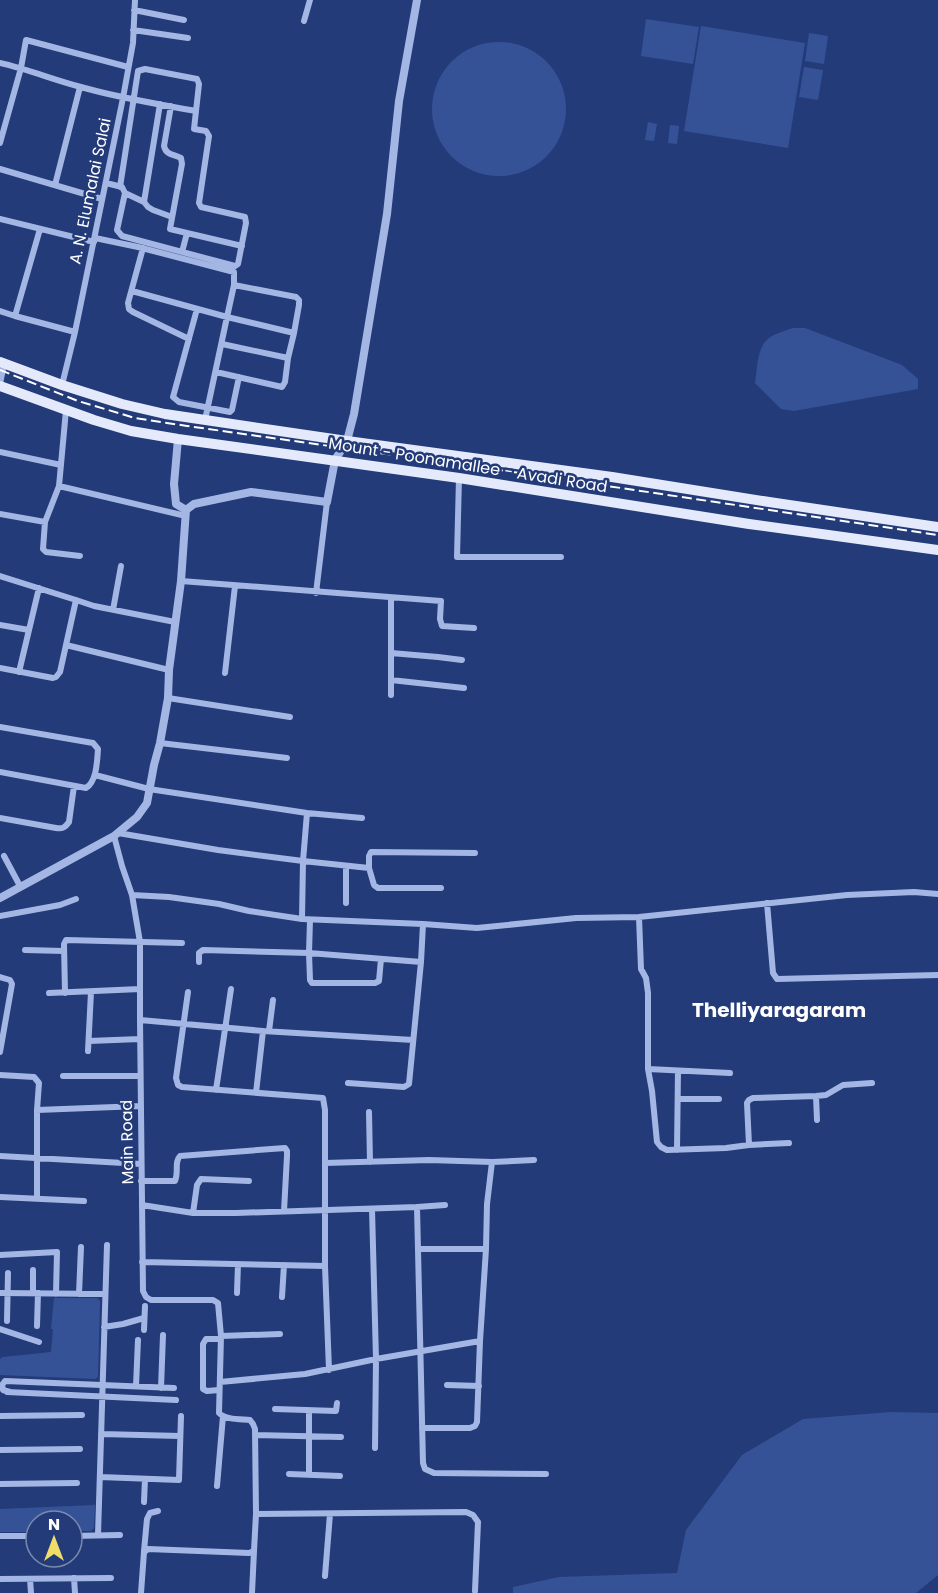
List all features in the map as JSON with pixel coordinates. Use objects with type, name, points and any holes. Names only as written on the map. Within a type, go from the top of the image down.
[{"type":"main road","name":"Mount - Poonamallee - Avadi Road","points":[[2,363],[122,404],[205,421],[612,477],[938,527]]},
{"type":"main road","name":"Mount - Poonamallee - Avadi Road","points":[[0,385],[66,411],[131,430],[178,439],[459,478],[749,524],[938,550]]},
{"type":"street","name":"A. N. Elumalai Salai","points":[[62,385],[123,98],[133,43],[135,0]]},
{"type":"street","points":[[304,21],[310,0]]},
{"type":"street","points":[[316,593],[327,502],[335,460],[347,441],[354,414],[387,214],[399,101],[417,0]]},
{"type":"street","points":[[134,10],[184,20]]},
{"type":"street","points":[[133,30],[188,38]]},
{"type":"street","points":[[0,143],[21,68],[26,39],[128,67]]},
{"type":"street","points":[[0,63],[123,98],[196,111]]},
{"type":"street","points":[[106,183],[122,188],[124,193],[117,230],[120,235],[237,266],[246,223],[245,218],[201,207],[199,203],[209,136],[206,131],[194,129],[199,81],[194,77],[141,69],[138,72],[120,187]]},
{"type":"street","points":[[55,185],[80,87]]},
{"type":"street","points":[[144,201],[160,104]]},
{"type":"street","points":[[171,106],[164,146],[166,152],[182,160],[170,229],[242,246]]},
{"type":"street","points":[[0,114],[8,117]]},
{"type":"street","points":[[0,169],[102,199]]},
{"type":"street","points":[[124,193],[144,201],[153,210],[172,217]]},
{"type":"street","points":[[0,219],[143,249],[234,273],[234,285],[205,421]]},
{"type":"street","points":[[15,316],[40,229]]},
{"type":"street","points":[[182,252],[187,233]]},
{"type":"street","points":[[143,249],[128,303],[129,309],[189,339]]},
{"type":"street","points":[[216,372],[282,387],[285,382],[299,300],[296,297],[234,285]]},
{"type":"street","points":[[132,291],[294,333]]},
{"type":"street","points":[[197,309],[173,398],[179,402],[230,412],[239,377]]},
{"type":"street","points":[[0,311],[75,332]]},
{"type":"street","points":[[222,344],[288,358]]},
{"type":"street","points":[[0,385],[2,363]]},
{"type":"street","points":[[66,411],[59,486],[45,522],[43,547],[44,550],[80,556]]},
{"type":"street","points":[[178,439],[174,484],[176,504],[186,513]]},
{"type":"street","points":[[0,452],[61,465]]},
{"type":"street","points":[[459,478],[457,557],[561,557]]},
{"type":"street","points":[[59,486],[186,513]]},
{"type":"street","points":[[0,898],[116,835],[137,817],[147,802],[168,698],[186,513],[194,504],[251,492],[327,502]]},
{"type":"street","points":[[0,514],[45,522]]},
{"type":"street","points":[[113,610],[121,566]]},
{"type":"street","points":[[0,576],[93,606],[175,622]]},
{"type":"street","points":[[181,581],[441,601],[442,627],[474,628]]},
{"type":"street","points":[[225,673],[235,586]]},
{"type":"street","points":[[19,672],[39,588]]},
{"type":"street","points":[[391,598],[391,695]]},
{"type":"street","points":[[0,668],[56,677],[60,672],[76,600]]},
{"type":"street","points":[[0,625],[29,630]]},
{"type":"street","points":[[66,645],[169,670]]},
{"type":"street","points":[[391,653],[462,660]]},
{"type":"street","points":[[391,680],[464,688]]},
{"type":"street","points":[[168,698],[290,717]]},
{"type":"street","points":[[0,727],[93,743],[98,749],[94,775],[89,787],[86,788],[0,772]]},
{"type":"street","points":[[160,743],[287,758]]},
{"type":"street","points":[[94,775],[149,789],[307,813],[362,818]]},
{"type":"street","points":[[0,818],[61,829],[66,827],[69,822],[74,786]]},
{"type":"street","points":[[302,920],[307,813]]},
{"type":"street","points":[[116,835],[207,849],[369,868]]},
{"type":"street","name":"Main Road","points":[[116,835],[122,866],[132,895],[140,942],[143,1291],[151,1300],[213,1300],[218,1303],[221,1337],[218,1408],[223,1416],[217,1486]]},
{"type":"street","points":[[441,888],[378,888],[374,885],[369,868],[369,856],[371,852],[475,853]]},
{"type":"street","points":[[4,856],[20,886]]},
{"type":"street","points":[[346,867],[346,903]]},
{"type":"street","points":[[132,895],[169,897],[219,904],[302,920],[477,928],[558,919],[639,917],[847,895],[914,892],[938,894]]},
{"type":"street","points":[[0,916],[60,905],[76,899]]},
{"type":"street","points":[[767,903],[773,973],[777,979],[938,975]]},
{"type":"street","points":[[639,917],[641,969],[646,978],[648,993],[648,1069],[657,1142],[664,1149],[677,1150],[789,1143]]},
{"type":"street","points":[[310,920],[309,952],[312,983],[377,983],[380,978],[381,959]]},
{"type":"street","points":[[348,1083],[407,1086],[409,1082],[423,924]]},
{"type":"street","points":[[64,993],[64,942],[68,939],[182,943]]},
{"type":"street","points":[[25,950],[64,951]]},
{"type":"street","points":[[199,962],[199,953],[203,950],[309,952],[420,962]]},
{"type":"street","points":[[0,977],[10,980],[12,984],[0,1052]]},
{"type":"street","points":[[216,1090],[231,989]]},
{"type":"street","points":[[49,993],[140,990]]},
{"type":"street","points":[[88,1051],[91,992]]},
{"type":"street","points":[[188,992],[176,1082],[178,1085],[323,1098],[329,1370]]},
{"type":"street","points":[[256,1093],[273,1000]]},
{"type":"street","points":[[140,1020],[412,1040]]},
{"type":"street","points":[[88,1041],[140,1039]]},
{"type":"street","points":[[648,1069],[730,1073]]},
{"type":"street","points":[[677,1150],[678,1071]]},
{"type":"street","points":[[0,1075],[34,1077],[38,1080],[36,1157],[38,1198]]},
{"type":"street","points":[[63,1076],[140,1076]]},
{"type":"street","points":[[749,1145],[747,1106],[749,1100],[762,1097],[826,1095],[843,1085],[872,1083]]},
{"type":"street","points":[[816,1096],[817,1120]]},
{"type":"street","points":[[678,1099],[719,1099]]},
{"type":"street","points":[[37,1110],[141,1106]]},
{"type":"street","points":[[369,1112],[370,1162]]},
{"type":"street","points":[[141,1181],[175,1180],[177,1160],[183,1155],[285,1148],[287,1156],[284,1210]]},
{"type":"street","points":[[0,1156],[141,1164]]},
{"type":"street","points":[[325,1163],[534,1160]]},
{"type":"street","points":[[422,1428],[470,1428],[477,1422],[487,1204],[492,1162]]},
{"type":"street","points":[[194,1213],[197,1185],[201,1179],[249,1181]]},
{"type":"street","points":[[0,1197],[84,1201]]},
{"type":"street","points":[[141,1205],[194,1213],[326,1211],[445,1205]]},
{"type":"street","points":[[417,1207],[423,1463],[425,1469],[434,1473],[546,1474]]},
{"type":"street","points":[[372,1209],[376,1359],[375,1448]]},
{"type":"street","points":[[98,1535],[107,1245]]},
{"type":"street","points":[[80,1294],[81,1247]]},
{"type":"street","points":[[419,1249],[486,1249]]},
{"type":"street","points":[[0,1255],[57,1252],[56,1294]]},
{"type":"street","points":[[142,1262],[326,1266]]},
{"type":"street","points":[[237,1293],[238,1264]]},
{"type":"street","points":[[282,1297],[284,1265]]},
{"type":"street","points":[[33,1270],[37,1326]]},
{"type":"street","points":[[7,1321],[8,1273]]},
{"type":"street","points":[[0,1293],[105,1294]]},
{"type":"street","points":[[144,1306],[144,1330]]},
{"type":"street","points":[[104,1327],[144,1318]]},
{"type":"street","points":[[0,1329],[39,1342]]},
{"type":"street","points":[[219,1390],[203,1389],[203,1344],[206,1339],[280,1334]]},
{"type":"street","points":[[161,1388],[163,1335]]},
{"type":"street","points":[[136,1386],[138,1340]]},
{"type":"street","points":[[220,1382],[305,1374],[480,1341]]},
{"type":"street","points":[[9,1392],[3,1388],[3,1383],[7,1380],[174,1388]]},
{"type":"street","points":[[447,1385],[479,1386]]},
{"type":"street","points":[[0,1392],[176,1400]]},
{"type":"street","points":[[275,1409],[336,1411],[338,1402]]},
{"type":"street","points":[[309,1411],[309,1474]]},
{"type":"street","points":[[0,1416],[82,1415]]},
{"type":"street","points":[[100,1477],[179,1480],[181,1416]]},
{"type":"street","points":[[223,1416],[250,1420],[255,1434],[256,1514],[252,1593]]},
{"type":"street","points":[[101,1434],[180,1437]]},
{"type":"street","points":[[255,1434],[341,1437]]},
{"type":"street","points":[[0,1450],[80,1449]]},
{"type":"street","points":[[289,1474],[340,1476]]},
{"type":"street","points":[[144,1502],[145,1479]]},
{"type":"street","points":[[0,1484],[77,1483]]},
{"type":"street","points":[[141,1593],[147,1519],[150,1513],[158,1511]]},
{"type":"street","points":[[256,1514],[466,1512],[473,1515],[478,1522],[475,1591]]},
{"type":"street","points":[[325,1576],[330,1514]]},
{"type":"street","points":[[84,1536],[120,1535]]},
{"type":"street","points":[[0,1536],[24,1536]]},
{"type":"street","points":[[144,1552],[151,1548],[249,1553],[254,1551]]},
{"type":"street","points":[[74,1578],[75,1593]]},
{"type":"street","points":[[0,1579],[111,1578]]},
{"type":"street","points":[[30,1579],[31,1593]]},
{"type":"shaded area","points":[[646,19],[699,27],[693,64],[641,56]]},
{"type":"shaded area","points":[[701,26],[805,43],[788,148],[684,131]]},
{"type":"shaded area","points":[[809,33],[828,36],[824,64],[805,61]]},
{"type":"shaded area","points":[[499,42],[525,47],[547,61],[561,83],[566,109],[561,135],[547,157],[525,171],[499,176],[473,171],[451,157],[437,135],[432,109],[437,83],[451,61],[473,47]]},
{"type":"shaded area","points":[[804,67],[823,70],[818,100],[799,97]]},
{"type":"shaded area","points":[[648,122],[657,124],[654,141],[645,140]]},
{"type":"shaded area","points":[[670,125],[679,126],[677,144],[668,143]]},
{"type":"shaded area","points":[[793,328],[805,328],[902,365],[918,379],[918,389],[794,411],[781,409],[755,383],[758,362],[761,349],[768,339]]},
{"type":"shaded area","points":[[54,1298],[97,1298],[100,1301],[98,1377],[95,1379],[0,1375],[0,1359],[3,1357],[51,1352]]},
{"type":"shaded area","points":[[891,1412],[938,1413],[938,1575],[916,1593],[513,1593],[513,1587],[559,1577],[677,1573],[686,1530],[742,1455],[803,1419]]},
{"type":"shaded area","points":[[95,1505],[94,1528],[91,1531],[84,1531],[84,1509],[24,1509],[24,1532],[0,1532],[0,1509]]},
{"type":"railway","points":[[0,370],[78,401],[135,418],[938,535]]},
{"type":"district","name":"Thelliyaragaram","points":[[779,1010]]}]
